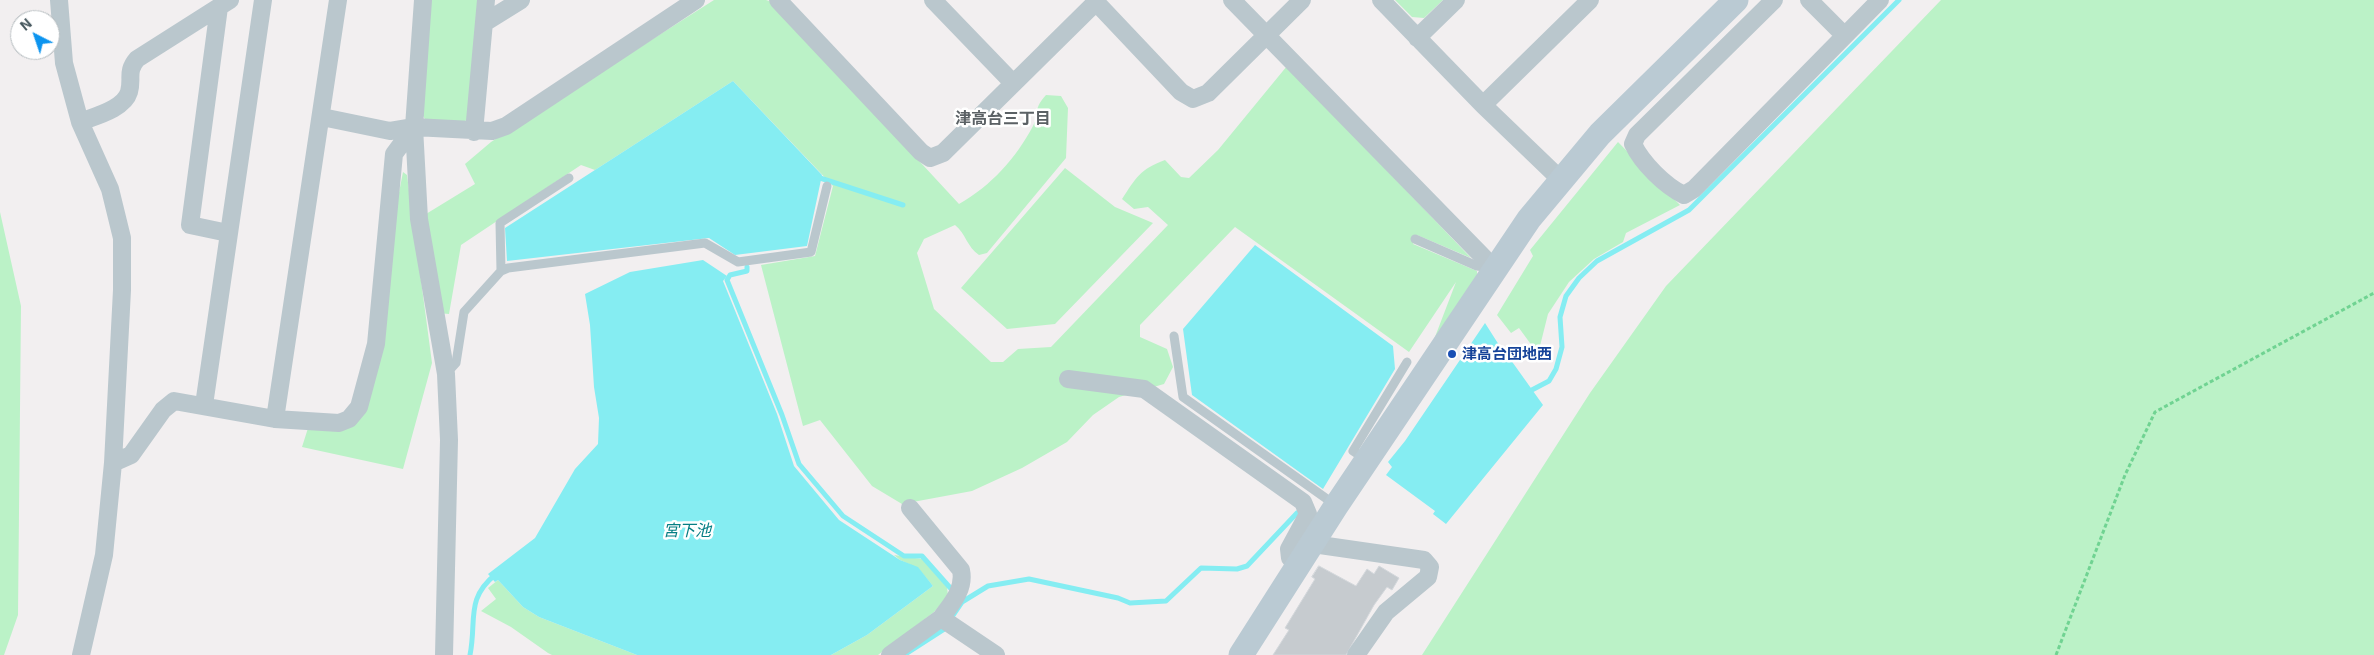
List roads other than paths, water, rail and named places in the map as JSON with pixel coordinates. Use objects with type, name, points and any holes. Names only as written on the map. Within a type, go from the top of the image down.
[{"type":"street","points":[[59,0],[64,63],[80,122],[110,189],[122,238],[122,290],[113,463],[104,554],[81,655]]},
{"type":"street","points":[[204,405],[263,0]]},
{"type":"street","points":[[276,419],[338,0]]},
{"type":"street","points":[[423,0],[414,127],[419,219],[446,374],[449,440],[444,655]]},
{"type":"street","points":[[474,132],[486,0]]},
{"type":"street","points":[[484,23],[520,0]]},
{"type":"street","points":[[322,117],[390,131],[414,127],[474,132],[492,131],[506,126],[696,0]]},
{"type":"street","points":[[778,0],[921,152],[930,158],[942,154],[1095,1],[1181,92],[1193,98],[1208,92],[1302,0]]},
{"type":"street","points":[[933,0],[1013,82]]},
{"type":"street","points":[[1232,0],[1495,269]]},
{"type":"street","points":[[1381,0],[1483,105],[1560,179]]},
{"type":"street","points":[[1417,38],[1456,0]]},
{"type":"street","points":[[1483,105],[1590,0]]},
{"type":"street","points":[[1241,655],[1336,506],[1529,219],[1560,179],[1606,127],[1736,0]]},
{"type":"street","points":[[1774,0],[1637,135],[1633,144],[1637,152],[1673,190],[1684,195],[1694,189],[1880,0]]},
{"type":"street","points":[[1810,0],[1844,35]]},
{"type":"street","points":[[80,122],[122,103],[129,92],[130,67],[136,59],[225,4]]},
{"type":"street","points":[[225,4],[190,225],[228,233]]},
{"type":"street","points":[[113,463],[131,455],[163,410],[174,402],[204,405],[276,419],[339,424],[349,419],[359,408],[376,344],[394,154],[414,127]]},
{"type":"street","points":[[1068,379],[1144,389],[1303,502],[1308,514],[1289,549],[1290,558],[1299,566]]},
{"type":"street","points":[[890,655],[946,621],[963,580],[961,570],[910,508]]},
{"type":"street","points":[[1313,544],[1424,560],[1430,567],[1428,577],[1386,612],[1356,655]]},
{"type":"street","points":[[946,621],[996,655]]},
{"type":"lane","points":[[501,271],[500,223],[569,178]]},
{"type":"lane","points":[[446,374],[456,363],[464,312],[501,271],[508,268],[705,243],[738,262],[811,252],[827,186]]},
{"type":"lane","points":[[1414,239],[1477,266],[1495,269]]},
{"type":"lane","points":[[1174,336],[1183,397],[1336,506]]},
{"type":"lane","points":[[1368,461],[1353,451],[1407,362]]},
{"type":"water","points":[[733,81],[822,175],[807,246],[735,255],[709,238],[507,261],[505,228]]},
{"type":"water","points":[[1255,245],[1393,346],[1395,369],[1323,489],[1192,395],[1183,329]]},
{"type":"water","name":"宮下池","points":[[703,260],[727,276],[723,281],[777,414],[794,466],[839,520],[900,560],[918,567],[933,586],[867,635],[831,655],[637,655],[539,617],[523,607],[498,580],[495,582],[488,574],[535,538],[575,469],[598,444],[599,418],[585,294],[630,272]]},
{"type":"water","points":[[1485,323],[1506,356],[1508,356],[1543,405],[1446,524],[1433,514],[1435,511],[1386,475],[1392,467],[1388,462],[1405,441]]},
{"type":"waterway","points":[[1528,392],[1549,381],[1556,369],[1562,347],[1560,317],[1566,296],[1579,278],[1597,261],[1689,210],[1899,0]]},
{"type":"waterway","points":[[817,177],[903,205]]},
{"type":"waterway","points":[[747,267],[747,271],[730,275],[727,280],[782,415],[799,464],[843,516],[904,556],[922,556],[953,591]]},
{"type":"waterway","points":[[904,655],[943,630],[962,602],[988,586],[1029,579],[1118,598],[1130,603],[1166,601],[1201,568],[1237,569],[1247,566],[1297,513]]},
{"type":"waterway","points":[[470,655],[476,601],[486,583],[496,574]]},
{"type":"place","name":"津高台団地西","points":[[1452,354]]},
{"type":"district","name":"津高台三丁目","points":[[1003,119]]}]
